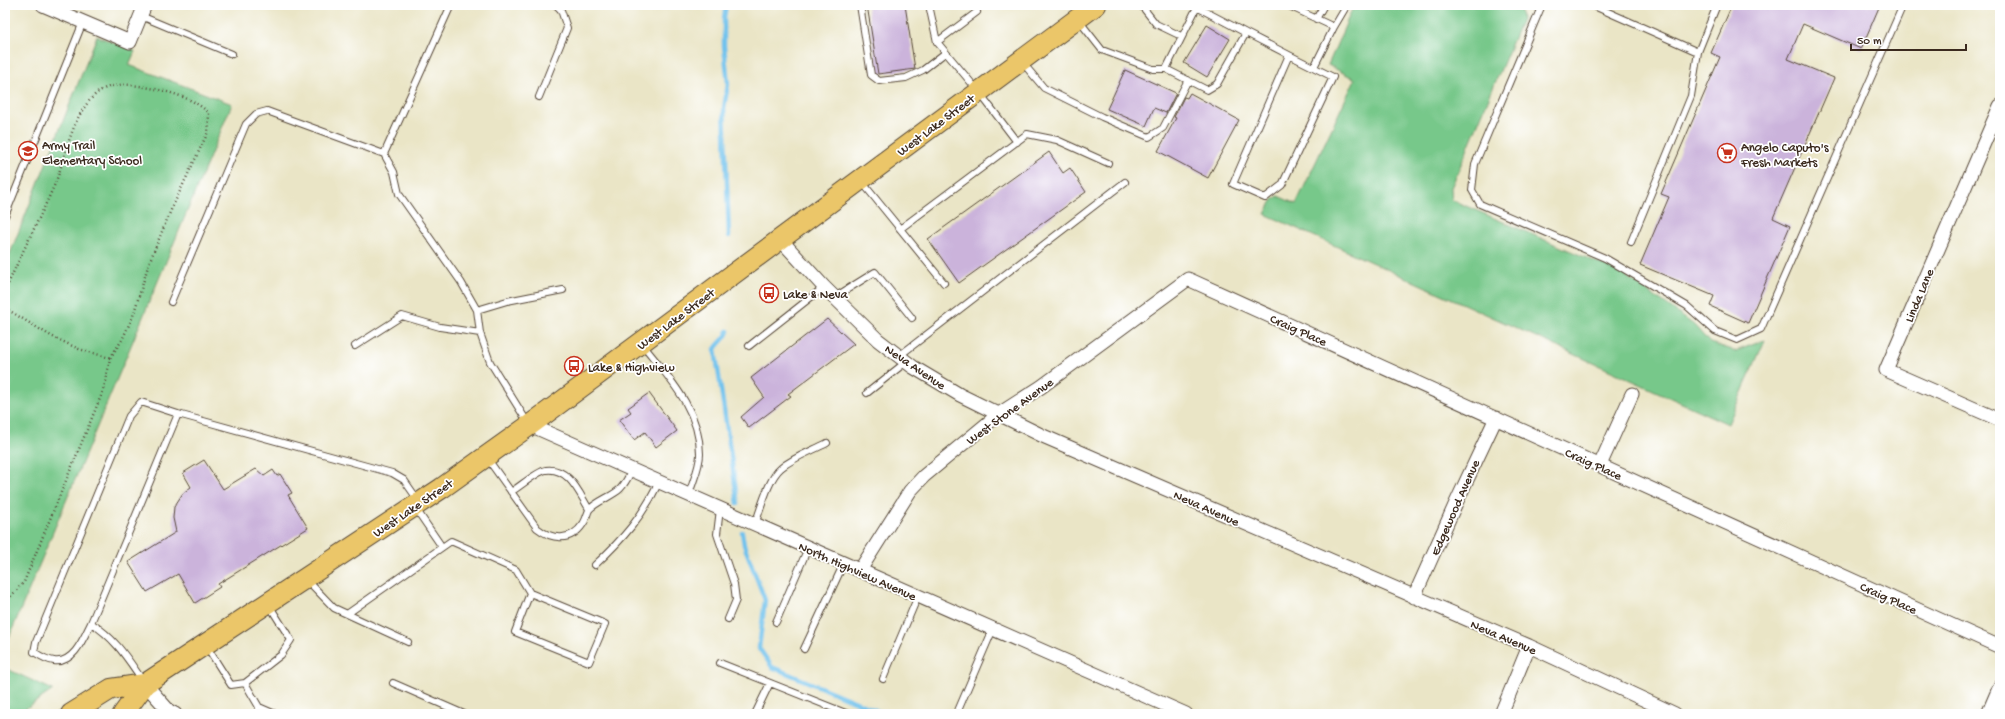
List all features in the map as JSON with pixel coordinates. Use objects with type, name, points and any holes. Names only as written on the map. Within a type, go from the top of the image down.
[{"type":"main road","name":"West Lake Street","points":[[123,714],[145,684],[417,504],[530,425],[1021,61],[1088,9]]},
{"type":"main road","name":"West Lake Street","points":[[71,714],[111,689],[145,684]]},
{"type":"street","points":[[43,5],[130,42],[143,11]]},
{"type":"street","name":"Linda Lane","points":[[2000,106],[1886,370],[2000,420]]},
{"type":"street","name":"Neva Avenue","points":[[780,239],[824,287],[878,340],[902,359],[960,395],[1043,436],[1529,646],[1675,714]]},
{"type":"street","name":"West Stone Avenue","points":[[860,570],[910,491],[924,476],[999,414],[1041,387],[1188,279]]},
{"type":"street","name":"Craig Place","points":[[1188,279],[2000,647]]},
{"type":"street","points":[[1600,465],[1632,394]]},
{"type":"street","name":"Edgewood Avenue","points":[[1414,597],[1456,502],[1496,418]]},
{"type":"street","name":"North Highview Avenue","points":[[530,425],[1186,714]]},
{"type":"street","points":[[1501,714],[1529,646]]},
{"type":"street","points":[[145,684],[169,711],[175,714]]},
{"type":"street","points":[[1988,714],[2000,686]]},
{"type":"lane","points":[[384,154],[451,5]]},
{"type":"lane","points":[[539,97],[567,28],[561,10],[556,5]]},
{"type":"lane","points":[[860,5],[871,75],[879,81],[906,78],[923,70],[945,53]]},
{"type":"lane","points":[[929,5],[936,42],[979,92],[1016,142]]},
{"type":"lane","points":[[1141,5],[1156,24],[1181,36]]},
{"type":"lane","points":[[1286,5],[1334,27]]},
{"type":"lane","points":[[1316,19],[1324,5]]},
{"type":"lane","points":[[1314,67],[1346,5]]},
{"type":"lane","points":[[1542,5],[1475,164],[1472,190],[1480,204],[1605,258],[1687,306],[1715,331],[1737,340],[1761,328],[1903,5]]},
{"type":"lane","points":[[1592,5],[1698,52]]},
{"type":"lane","points":[[1631,242],[1691,96],[1698,52],[1717,5]]},
{"type":"lane","points":[[1166,69],[1195,6],[1333,77],[1282,185],[1265,198],[1233,184],[1289,55]]},
{"type":"lane","points":[[1088,9],[1102,50],[1153,69],[1166,69],[1207,90],[1217,84],[1246,33]]},
{"type":"lane","points":[[143,11],[232,54]]},
{"type":"lane","points":[[936,42],[977,12]]},
{"type":"lane","points":[[5,216],[83,22]]},
{"type":"lane","points":[[1021,61],[1044,88],[1102,117],[1149,137],[1163,128],[1188,80]]},
{"type":"lane","points":[[171,302],[246,124],[256,114],[267,111],[384,154],[394,172],[399,194],[461,282],[478,310],[480,333],[490,362],[530,425]]},
{"type":"lane","points":[[900,229],[1027,134],[1057,140],[1108,164]]},
{"type":"lane","points":[[860,179],[944,283]]},
{"type":"lane","points":[[867,393],[902,359],[1125,182]]},
{"type":"lane","points":[[835,298],[875,272],[912,318]]},
{"type":"lane","points":[[749,346],[824,287]]},
{"type":"lane","points":[[478,310],[507,301],[563,290]]},
{"type":"lane","points":[[355,346],[402,316],[440,327],[480,333]]},
{"type":"lane","points":[[642,342],[679,391],[696,422],[700,455],[689,495]]},
{"type":"lane","points":[[178,414],[91,623],[74,653],[62,661],[50,660],[34,652],[36,642],[129,416],[141,402],[178,414],[392,474],[404,480],[442,547]]},
{"type":"lane","points":[[755,524],[773,479],[780,469],[793,460],[827,443]]},
{"type":"lane","points":[[486,456],[537,528],[552,537],[567,537],[577,531],[583,524],[589,509],[620,489],[632,470]]},
{"type":"lane","points":[[511,492],[545,470],[561,471],[571,481],[589,509]]},
{"type":"lane","points":[[596,565],[621,541],[649,504],[660,482]]},
{"type":"lane","points":[[720,509],[717,534],[734,584],[736,600],[728,619]]},
{"type":"lane","points":[[347,614],[451,541],[516,570],[530,593],[604,624],[589,662],[515,632],[530,593]]},
{"type":"lane","points":[[776,622],[808,548]]},
{"type":"lane","points":[[804,649],[844,563]]},
{"type":"lane","points":[[305,579],[334,608],[408,642]]},
{"type":"lane","points":[[883,679],[918,596]]},
{"type":"lane","points":[[205,644],[231,685],[245,683],[282,655],[291,640],[268,603]]},
{"type":"lane","points":[[91,623],[116,642],[145,684]]},
{"type":"lane","points":[[957,713],[993,629]]},
{"type":"lane","points":[[720,663],[848,714]]},
{"type":"lane","points":[[245,683],[260,707],[276,714]]},
{"type":"lane","points":[[393,683],[464,714]]},
{"type":"lane","points":[[755,714],[770,683]]},
{"type":"lane","points":[[257,714],[260,707]]},
{"type":"path","points":[[5,291],[54,186],[79,115],[97,93],[114,86],[131,84],[168,91],[199,104],[209,113],[208,132],[154,250],[133,316],[122,340],[110,358],[106,381],[101,396],[24,582],[12,596],[5,600]]},
{"type":"path","points":[[5,308],[51,336],[79,349],[110,358]]},
{"type":"green space","points":[[1354,5],[1520,5],[1522,19],[1451,188],[1452,200],[1622,273],[1694,325],[1710,343],[1736,351],[1765,340],[1728,424],[1265,214],[1272,201],[1278,196],[1296,204],[1355,79],[1328,65]]},
{"type":"green space","points":[[97,36],[135,51],[129,65],[232,104],[5,647],[5,266]]},
{"type":"green space","points":[[5,668],[53,690],[18,714],[5,714]]},
{"type":"building","points":[[867,5],[905,5],[915,69],[878,74]]},
{"type":"building","points":[[1732,5],[1880,5],[1861,49],[1803,24],[1788,59],[1834,78],[1773,218],[1790,226],[1748,323],[1710,306],[1714,296],[1640,265],[1669,197],[1661,194],[1720,57],[1711,53]]},
{"type":"building","points":[[1207,25],[1230,39],[1207,77],[1184,63]]},
{"type":"building","points":[[1125,70],[1176,93],[1166,113],[1154,108],[1146,126],[1107,109]]},
{"type":"building","points":[[1190,93],[1239,120],[1208,178],[1158,151],[1176,118],[1174,117],[1184,97],[1187,98]]},
{"type":"building","points":[[1049,152],[1063,173],[1070,168],[1086,192],[959,283],[928,239]]},
{"type":"building","points":[[827,319],[854,344],[788,394],[791,396],[749,428],[741,417],[764,397],[751,378]]},
{"type":"building","points":[[649,393],[677,431],[656,447],[645,432],[634,440],[619,420],[631,412],[628,408]]},
{"type":"building","points":[[204,460],[223,489],[256,469],[264,476],[273,470],[277,476],[280,474],[292,493],[288,495],[308,528],[218,584],[220,587],[195,603],[178,574],[147,592],[128,562],[176,532],[173,518],[174,507],[183,493],[191,487],[183,473]]},
{"type":"waterway","points":[[726,5],[724,18],[724,46],[728,84],[724,108],[729,236]]},
{"type":"waterway","points":[[728,331],[726,336],[715,349],[738,504]]},
{"type":"waterway","points":[[742,532],[744,545],[765,600],[759,648],[772,667],[885,714]]},
{"type":"place","name":"Army Trail Elementary School","points":[[28,151]]},
{"type":"place","name":"Angelo Caputo's Fresh Markets","points":[[1727,153]]},
{"type":"place","name":"Lake & Neva","points":[[769,293]]},
{"type":"place","name":"Lake & Highview","points":[[574,366]]}]
